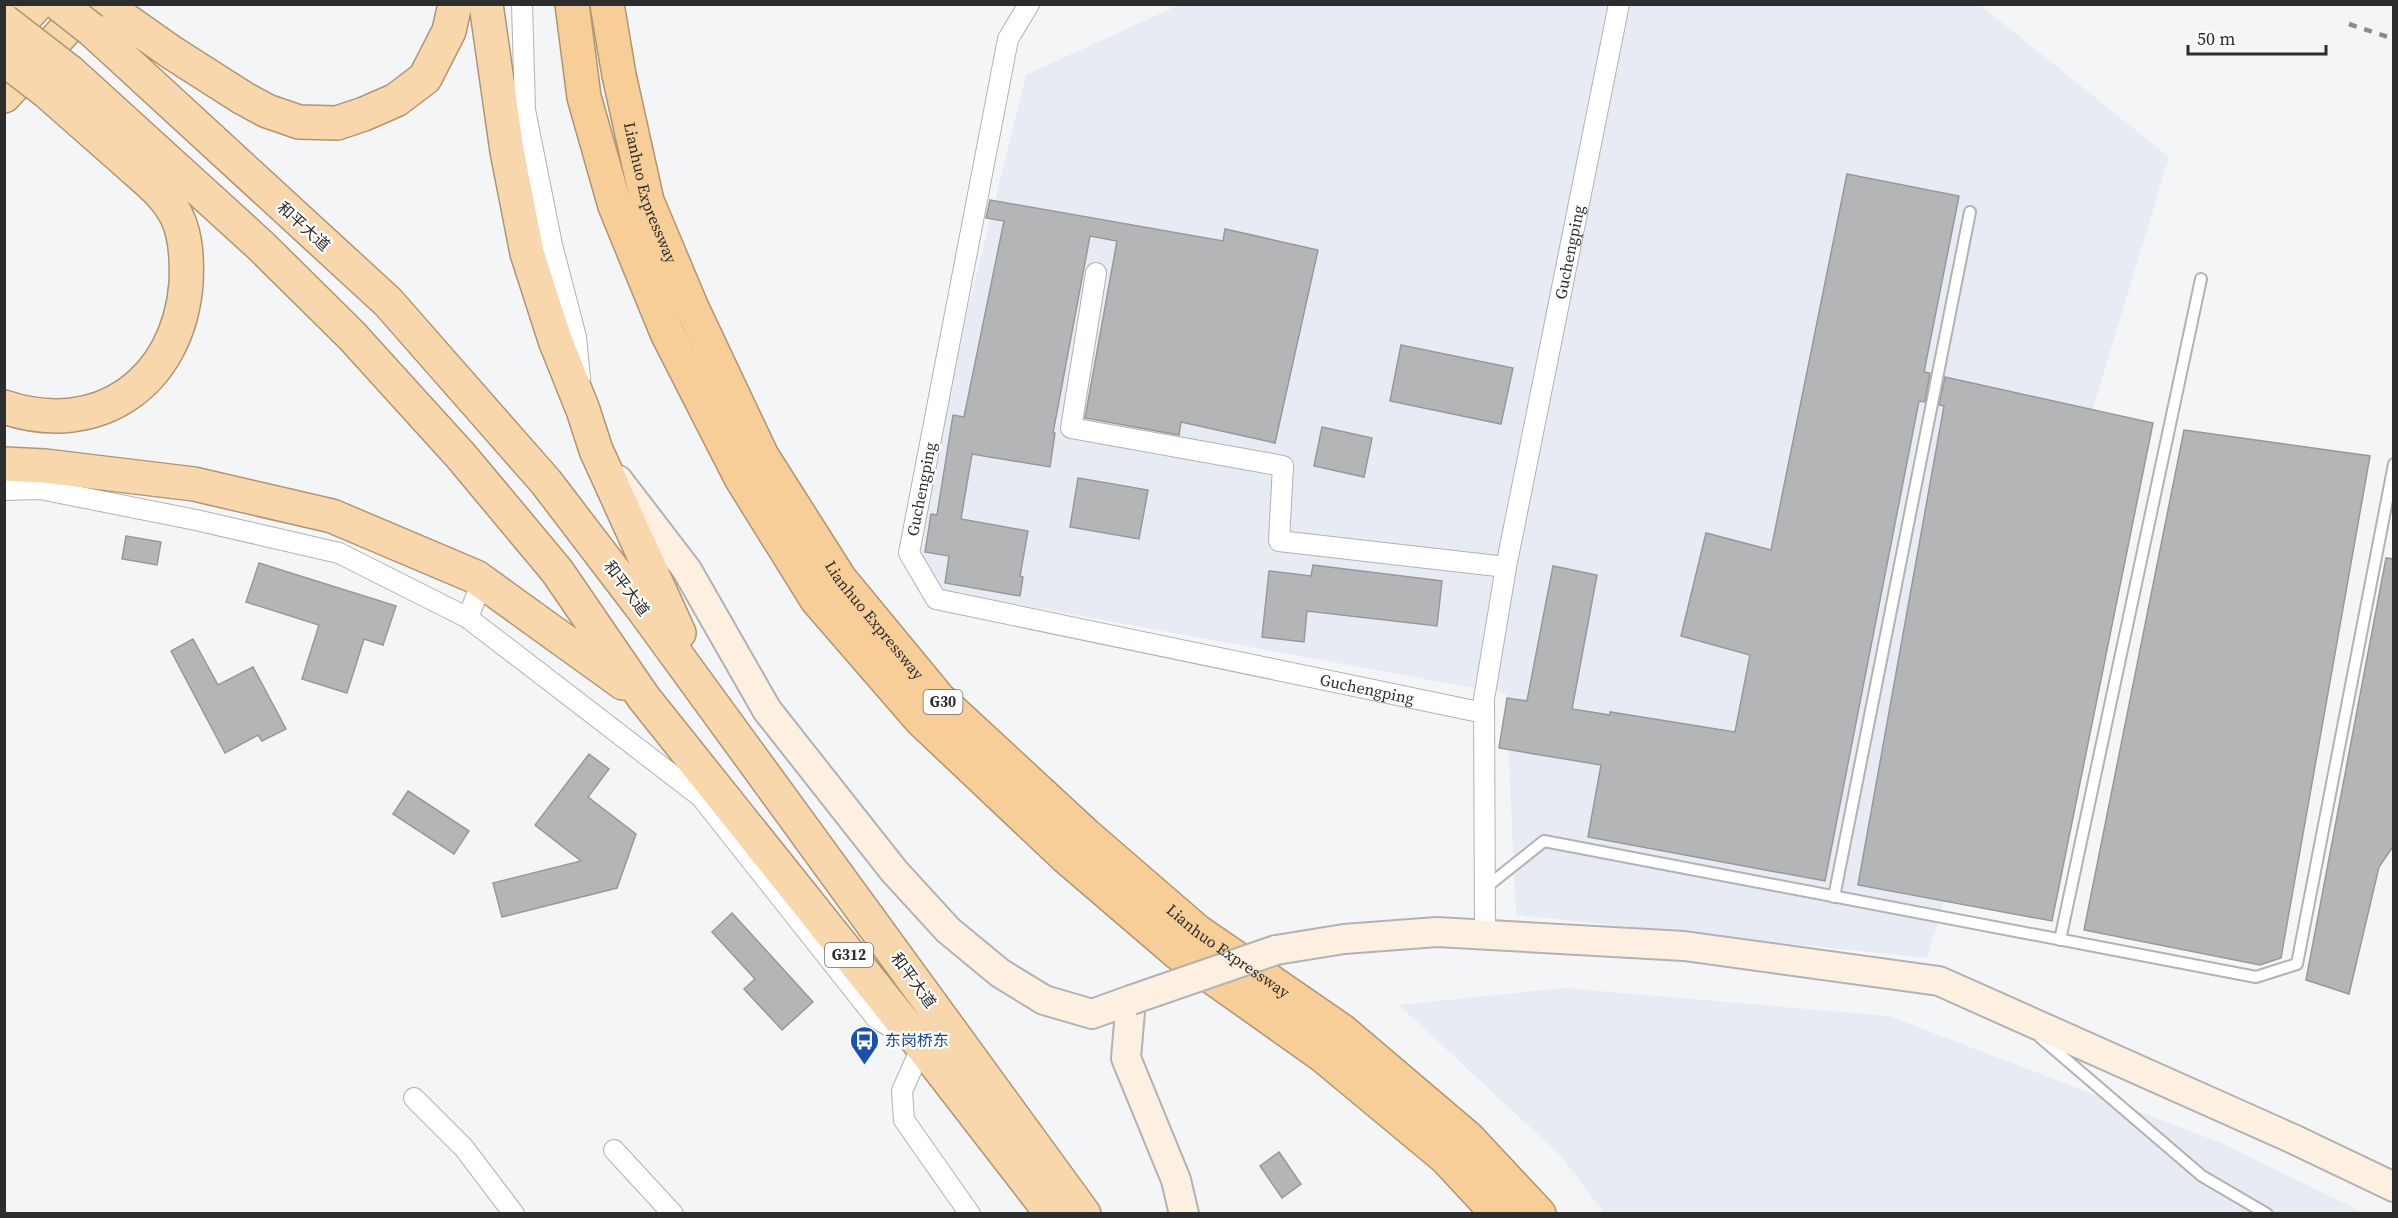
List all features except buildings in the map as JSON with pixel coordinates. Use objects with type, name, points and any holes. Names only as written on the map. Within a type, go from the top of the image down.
[{"type":"highway","points":[[4,40],[37,4]]},
{"type":"highway","points":[[6,96],[89,12],[180,58],[267,111],[299,122],[337,123],[364,114],[396,99],[425,78],[449,31],[455,4]]},
{"type":"highway","points":[[486,4],[507,151],[527,253],[555,340],[596,450],[654,581],[714,706]]},
{"type":"highway","name":"Lianhuo Expressway","points":[[572,4],[584,97],[615,206],[667,333],[741,478],[818,600],[921,720],[1066,857],[1178,953],[1322,1055],[1446,1158],[1498,1214]]},
{"type":"highway","name":"Lianhuo Expressway","points":[[607,4],[619,75],[651,211],[692,308],[762,456],[840,579],[939,699],[1086,835],[1197,931],[1341,1030],[1468,1138],[1539,1214]]},
{"type":"highway","name":"和平大道","points":[[89,12],[388,302],[546,482],[714,706],[1084,1214]]},
{"type":"highway","points":[[4,21],[156,189],[178,218],[188,258],[181,322],[161,363],[140,387],[113,404],[57,418],[28,415],[4,407]]},
{"type":"highway","points":[[4,59],[58,82]]},
{"type":"highway","name":"和平大道","points":[[58,82],[261,246],[352,336],[461,456],[557,571],[644,698],[922,1046],[1052,1214]]},
{"type":"highway","points":[[4,452],[45,466]]},
{"type":"highway","points":[[4,464],[45,466],[194,484],[332,516],[482,581],[644,698]]},
{"type":"main road","points":[[596,450],[687,570],[767,710],[894,871],[948,930],[1000,972],[1044,1000],[1092,1014],[1276,950],[1344,939],[1437,932],[1684,946],[1939,981],[2291,1138],[2394,1187]]},
{"type":"main road","points":[[1131,1000],[1126,1058],[1176,1180],[1184,1214]]},
{"type":"street","points":[[522,4],[525,110],[552,245],[576,337],[583,411]]},
{"type":"street","name":"Guchengping","points":[[1029,4],[1008,39],[909,553],[936,599],[1484,713]]},
{"type":"street","name":"Guchengping","points":[[1485,934],[1484,699],[1506,567],[1619,4]]},
{"type":"street","points":[[1096,273],[1071,428],[1283,466],[1279,541],[1506,567]]},
{"type":"street","points":[[4,490],[40,489],[196,520],[339,553],[468,618],[701,797],[876,1018],[922,1046],[902,1091],[904,1120],[970,1214]]},
{"type":"street","points":[[468,618],[482,581]]},
{"type":"street","points":[[414,1098],[464,1148],[514,1214]]},
{"type":"street","points":[[614,1150],[673,1214]]},
{"type":"lane","points":[[1834,897],[1970,212]]},
{"type":"lane","points":[[2060,940],[2200,279]]},
{"type":"lane","points":[[1485,888],[1544,841],[2256,977],[2297,964],[2394,464]]},
{"type":"lane","points":[[2014,1014],[2202,1176],[2267,1214]]},
{"type":"shaded area","points":[[1179,5],[1980,5],[2169,157],[1927,958],[1516,915],[1506,694],[913,585],[912,536],[1026,75]]},
{"type":"shaded area","points":[[1564,988],[1889,1016],[2224,1144],[2364,1213],[1604,1213],[1562,1157],[1399,1005]]},
{"type":"railway","points":[[2349,24],[2394,39]]},
{"type":"place","name":"东岗桥东","points":[[864,1066]]}]
